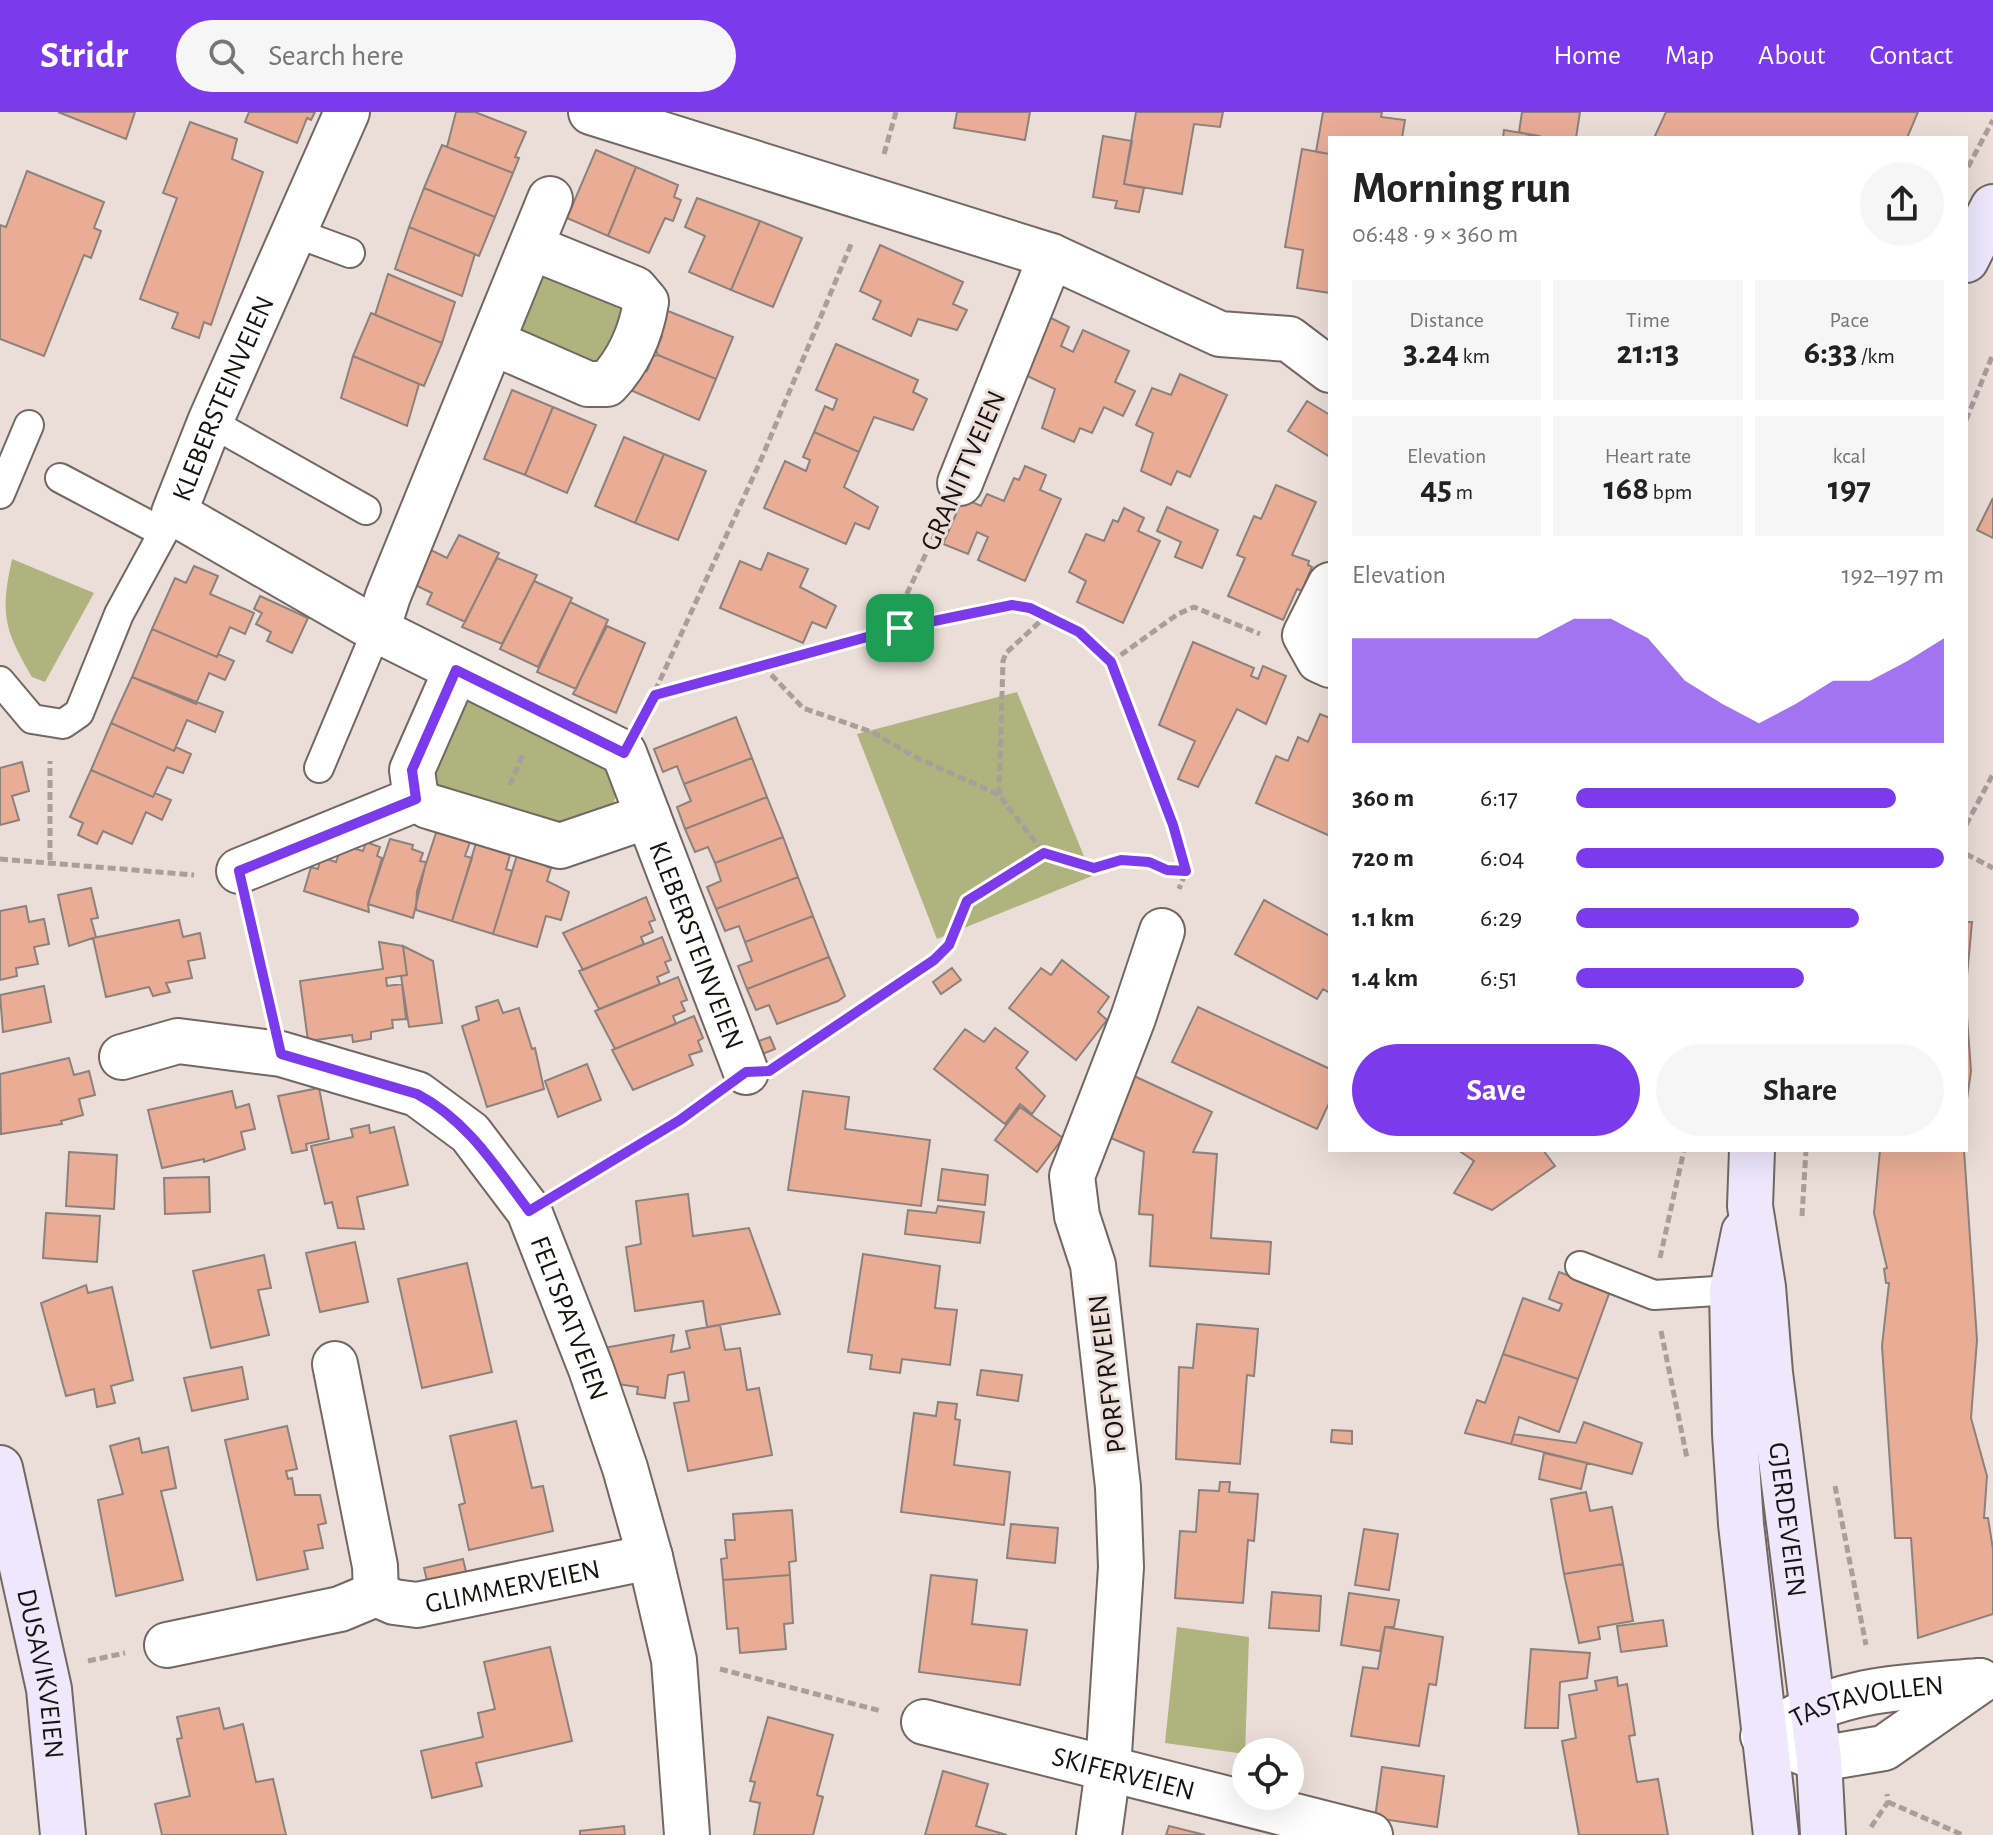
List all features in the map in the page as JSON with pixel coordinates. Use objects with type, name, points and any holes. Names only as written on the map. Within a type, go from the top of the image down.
[{"type":"main road","points":[[1968,256],[1993,207]]},
{"type":"main road","name":"GJERDEVEIEN","points":[[1752,1152],[1748,1289],[1736,1449],[1763,1736],[1776,1835]]},
{"type":"main road","name":"GJERDEVEIEN","points":[[1748,1289],[1819,1759],[1823,1835]]},
{"type":"main road","name":"DUSAVIKVEIEN","points":[[0,1468],[49,1689],[63,1835]]},
{"type":"street","name":"KLEBERSTEINVEIEN","points":[[347,112],[168,522],[624,753],[746,1072]]},
{"type":"street","points":[[591,112],[1051,256],[1220,334],[1289,339],[1328,368]]},
{"type":"street","points":[[377,630],[550,199]]},
{"type":"street","points":[[492,342],[588,384],[607,384],[623,368],[642,324],[646,302],[635,289],[531,247]]},
{"type":"street","name":"GRANITTVEIEN","points":[[960,483],[976,421],[1051,256]]},
{"type":"street","points":[[1317,650],[1328,595]]},
{"type":"street","points":[[239,871],[416,799],[412,770],[456,670]]},
{"type":"street","name":"KLEBERSTEINVEIEN","points":[[416,799],[560,846],[648,816]]},
{"type":"street","name":"PORFYRVEIEN","points":[[1099,1835],[1108,1769],[1121,1567],[1118,1487],[1093,1265],[1077,1216],[1072,1176],[1133,1018],[1162,931]]},
{"type":"street","name":"FELTSPATVEIEN","points":[[122,1057],[178,1041],[281,1054],[417,1094],[433,1102],[470,1133],[529,1211],[616,1440],[650,1557],[674,1660],[687,1835]]},
{"type":"street","points":[[167,1645],[326,1612],[376,1594],[375,1566],[335,1364]]},
{"type":"street","name":"GLIMMERVEIEN","points":[[376,1594],[394,1602],[417,1605],[650,1557]]},
{"type":"street","name":"TASTAVOLLEN","points":[[1763,1736],[1811,1707],[1872,1690],[1987,1680]]},
{"type":"street","name":"TASTAVOLLEN","points":[[1763,1736],[1819,1759],[1884,1748],[1987,1680]]},
{"type":"street","name":"SKIFERVEIEN","points":[[924,1722],[1370,1835]]},
{"type":"lane","points":[[293,232],[350,253]]},
{"type":"lane","points":[[210,422],[366,510]]},
{"type":"lane","points":[[0,494],[29,425]]},
{"type":"lane","points":[[0,681],[32,719],[63,724],[79,713],[119,614],[168,522],[60,478]]},
{"type":"lane","points":[[319,768],[377,630]]},
{"type":"lane","points":[[1580,1266],[1654,1295],[1748,1289]]},
{"type":"path","points":[[884,154],[896,112]]},
{"type":"path","points":[[1968,167],[1993,120]]},
{"type":"path","points":[[624,753],[655,695],[760,462],[855,236]]},
{"type":"path","points":[[1968,415],[1993,354]]},
{"type":"path","name":"GRANITTVEIEN","points":[[900,628],[903,602],[960,483]]},
{"type":"path","points":[[655,695],[900,628],[1012,605],[1046,616],[1079,632],[1111,662],[1173,825],[1186,871],[1162,931]]},
{"type":"path","points":[[1111,662],[1178,614],[1194,607],[1260,633],[1317,650]]},
{"type":"path","points":[[999,795],[1003,661],[1006,653],[1046,616]]},
{"type":"path","points":[[763,666],[803,708],[872,732],[913,756],[999,795],[1044,853],[1094,868],[1121,860],[1149,862],[1167,870],[1186,871]]},
{"type":"path","points":[[480,822],[489,800],[507,790],[539,711]]},
{"type":"path","points":[[49,724],[50,860]]},
{"type":"path","points":[[1968,821],[1993,774]]},
{"type":"path","points":[[529,1211],[680,1120],[746,1072],[769,1071],[934,960],[949,945],[967,901],[1044,853]]},
{"type":"path","points":[[1968,855],[1993,868]]},
{"type":"path","points":[[0,859],[50,860],[180,876],[239,871],[281,1054]]},
{"type":"path","points":[[1802,1219],[1806,1152]]},
{"type":"path","points":[[1833,1475],[1872,1690]]},
{"type":"path","points":[[719,1668],[924,1722]]},
{"type":"path","points":[[1888,1802],[1963,1835]]},
{"type":"green space","points":[[541,265],[635,303],[596,375],[512,338]]},
{"type":"green space","points":[[12,559],[94,593],[45,682],[32,677],[10,633],[6,594]]},
{"type":"green space","points":[[461,689],[605,759],[618,791],[609,815],[562,833],[438,798],[427,764]]},
{"type":"green space","points":[[1017,692],[1092,876],[937,939],[857,734]]},
{"type":"green space","points":[[1177,1627],[1249,1637],[1246,1738],[1232,1738],[1232,1752],[1165,1743]]},
{"type":"building","points":[[58,112],[135,112],[126,139]]},
{"type":"building","points":[[249,112],[315,112],[311,120],[307,118],[297,143],[245,122]]},
{"type":"building","points":[[456,112],[475,112],[526,132],[515,157],[519,158],[513,173],[447,147]]},
{"type":"building","points":[[957,112],[1030,112],[1025,140],[954,128]]},
{"type":"building","points":[[1136,112],[1223,112],[1220,127],[1194,124],[1182,194],[1124,184]]},
{"type":"building","points":[[1323,112],[1382,112],[1381,117],[1405,120],[1402,136],[1328,136],[1328,154],[1316,152]]},
{"type":"building","points":[[1522,112],[1580,112],[1576,136],[1533,136],[1519,132]]},
{"type":"building","points":[[1666,112],[1918,112],[1908,136],[1655,136]]},
{"type":"building","points":[[190,122],[237,139],[232,159],[263,172],[211,325],[204,322],[199,338],[172,328],[178,313],[140,299],[177,198],[163,193]]},
{"type":"building","points":[[1504,130],[1540,136],[1503,136]]},
{"type":"building","points":[[1103,136],[1132,141],[1124,184],[1144,188],[1139,212],[1115,208],[1117,201],[1093,197]]},
{"type":"building","points":[[442,145],[513,173],[495,217],[424,188]]},
{"type":"building","points":[[1302,149],[1328,154],[1328,293],[1297,288],[1303,250],[1285,247]]},
{"type":"building","points":[[596,150],[636,167],[608,236],[567,218]]},
{"type":"building","points":[[636,167],[678,185],[674,197],[681,200],[673,221],[665,218],[649,253],[608,236]]},
{"type":"building","points":[[27,171],[104,202],[94,228],[101,231],[91,258],[84,255],[44,356],[0,339],[0,225],[6,227]]},
{"type":"building","points":[[424,188],[495,217],[479,256],[409,227]]},
{"type":"building","points":[[697,198],[760,221],[731,290],[689,272],[705,236],[685,227]]},
{"type":"building","points":[[760,221],[802,238],[773,307],[731,290]]},
{"type":"building","points":[[409,227],[475,254],[462,296],[395,269]]},
{"type":"building","points":[[880,245],[963,282],[953,304],[967,310],[957,330],[918,319],[911,336],[873,319],[881,301],[860,291]]},
{"type":"building","points":[[388,274],[455,302],[442,343],[375,315]]},
{"type":"building","points":[[663,309],[733,337],[716,379],[658,355],[656,351],[662,336],[653,332]]},
{"type":"building","points":[[371,313],[442,343],[424,386],[353,356]]},
{"type":"building","points":[[1047,316],[1069,327],[1061,346],[1073,352],[1083,330],[1129,351],[1115,382],[1135,391],[1123,416],[1104,407],[1092,433],[1080,428],[1074,442],[1042,428],[1055,389],[1021,373]]},
{"type":"building","points":[[836,344],[918,380],[913,392],[927,399],[913,430],[874,417],[859,452],[814,432],[825,406],[833,410],[837,399],[816,390]]},
{"type":"building","points":[[658,355],[716,379],[699,420],[628,389],[638,367],[647,371],[653,356]]},
{"type":"building","points":[[353,356],[419,384],[407,426],[341,398]]},
{"type":"building","points":[[1180,374],[1227,395],[1190,477],[1177,471],[1171,485],[1141,471],[1153,433],[1136,425],[1152,388],[1171,395]]},
{"type":"building","points":[[512,390],[553,407],[525,475],[484,459]]},
{"type":"building","points":[[1307,401],[1328,414],[1328,456],[1288,431]]},
{"type":"building","points":[[553,407],[596,425],[567,493],[525,475]]},
{"type":"building","points":[[814,432],[859,452],[844,487],[878,507],[869,529],[855,523],[846,544],[764,508],[785,461],[806,471],[810,460],[803,457]]},
{"type":"building","points":[[624,437],[664,454],[635,523],[595,506]]},
{"type":"building","points":[[664,454],[706,471],[678,540],[635,523]]},
{"type":"building","points":[[1025,466],[1046,475],[1040,490],[1061,499],[1025,581],[978,560],[988,537],[977,532],[968,554],[943,544],[963,498],[981,506],[987,494],[1004,501],[1014,478],[1019,480]]},
{"type":"building","points":[[1276,485],[1316,502],[1292,555],[1309,561],[1308,565],[1312,567],[1302,591],[1297,589],[1283,620],[1228,596],[1245,558],[1237,555],[1254,516],[1261,519]]},
{"type":"building","points":[[1993,498],[1993,538],[1977,530]]},
{"type":"building","points":[[1167,507],[1218,530],[1202,568],[1175,557],[1181,542],[1157,531]]},
{"type":"building","points":[[1124,508],[1144,518],[1138,531],[1160,541],[1123,623],[1077,602],[1086,581],[1069,572],[1086,534],[1104,541],[1113,520],[1118,522]]},
{"type":"building","points":[[459,535],[499,553],[465,622],[427,604],[432,593],[415,585],[431,550],[447,558]]},
{"type":"building","points":[[768,553],[808,569],[800,587],[836,606],[826,628],[812,622],[803,643],[720,608],[740,561],[761,570]]},
{"type":"building","points":[[497,558],[537,575],[502,644],[462,627]]},
{"type":"building","points":[[194,566],[218,576],[210,594],[254,613],[245,634],[230,627],[217,657],[152,629],[175,578],[186,583]]},
{"type":"building","points":[[534,581],[572,598],[538,667],[500,649]]},
{"type":"building","points":[[260,596],[308,618],[292,653],[267,641],[271,632],[256,624],[262,613],[254,609]]},
{"type":"building","points":[[570,602],[608,620],[576,689],[537,672]]},
{"type":"building","points":[[607,626],[645,643],[616,713],[573,694]]},
{"type":"building","points":[[152,629],[217,657],[218,654],[234,661],[225,680],[209,673],[196,704],[132,677]]},
{"type":"building","points":[[1193,642],[1254,668],[1251,676],[1258,679],[1263,666],[1286,676],[1266,724],[1237,709],[1198,787],[1178,779],[1195,741],[1159,725]]},
{"type":"building","points":[[132,677],[223,712],[215,732],[187,720],[174,751],[111,723]]},
{"type":"building","points":[[1320,714],[1328,717],[1328,835],[1256,803],[1276,756],[1288,761],[1298,737],[1308,742]]},
{"type":"building","points":[[736,717],[752,758],[684,784],[677,766],[663,772],[654,749]]},
{"type":"building","points":[[111,723],[174,751],[176,747],[191,754],[183,773],[167,767],[153,797],[91,770]]},
{"type":"building","points":[[752,758],[767,797],[685,829],[677,807],[691,801],[684,784]]},
{"type":"building","points":[[22,762],[29,791],[12,796],[19,820],[0,825],[0,768]]},
{"type":"building","points":[[91,770],[153,797],[155,793],[171,800],[162,820],[146,812],[132,844],[103,831],[97,844],[78,835],[83,823],[70,817]]},
{"type":"building","points":[[767,797],[783,837],[715,863],[708,847],[695,852],[685,829]]},
{"type":"building","points":[[438,827],[470,842],[465,856],[472,858],[452,921],[416,910],[417,891]]},
{"type":"building","points":[[783,837],[798,877],[716,909],[707,887],[721,881],[715,863]]},
{"type":"building","points":[[390,839],[413,845],[412,849],[423,853],[420,861],[426,862],[413,918],[368,904]]},
{"type":"building","points":[[477,840],[502,847],[501,852],[510,855],[506,869],[512,871],[493,934],[452,921]]},
{"type":"building","points":[[366,842],[380,847],[377,856],[382,858],[368,904],[369,912],[304,891],[311,867],[318,869],[321,857],[336,862],[342,845],[363,851]]},
{"type":"building","points":[[518,852],[543,860],[541,864],[551,868],[547,881],[569,892],[561,920],[546,916],[537,947],[493,934]]},
{"type":"building","points":[[798,877],[813,916],[745,942],[739,926],[725,931],[716,909]]},
{"type":"building","points":[[91,888],[98,918],[91,919],[96,937],[69,946],[58,895]]},
{"type":"building","points":[[646,897],[655,920],[649,922],[653,932],[641,937],[644,944],[583,970],[563,933]]},
{"type":"building","points":[[1264,900],[1328,935],[1328,992],[1323,989],[1317,999],[1235,954]]},
{"type":"building","points":[[26,906],[29,922],[44,919],[49,944],[34,947],[38,964],[16,968],[17,976],[0,980],[0,911]]},
{"type":"building","points":[[813,916],[829,957],[747,989],[738,966],[752,961],[745,942]]},
{"type":"building","points":[[179,920],[183,937],[200,933],[205,958],[188,961],[192,978],[166,983],[170,992],[153,996],[149,987],[106,997],[93,938]]},
{"type":"building","points":[[1968,922],[1972,922],[1968,965]]},
{"type":"building","points":[[662,937],[671,960],[665,962],[669,972],[657,977],[660,984],[599,1009],[579,971]]},
{"type":"building","points":[[379,942],[403,946],[407,975],[386,978],[387,986],[402,984],[406,1019],[392,1020],[393,1028],[371,1032],[371,1039],[353,1042],[352,1035],[308,1041],[300,981],[383,969]]},
{"type":"building","points":[[403,946],[433,961],[442,1023],[409,1027],[401,976],[407,975]]},
{"type":"building","points":[[829,957],[845,996],[777,1024],[769,1005],[756,1010],[747,989]]},
{"type":"building","points":[[1062,960],[1109,997],[1098,1012],[1107,1020],[1076,1060],[1009,1008],[1041,968],[1051,975]]},
{"type":"building","points":[[952,968],[961,980],[941,994],[933,982]]},
{"type":"building","points":[[678,977],[687,1000],[681,1002],[685,1011],[673,1016],[676,1024],[615,1049],[595,1011]]},
{"type":"building","points":[[44,986],[51,1022],[3,1032],[0,995]]},
{"type":"building","points":[[498,1000],[503,1013],[519,1008],[532,1049],[535,1048],[544,1089],[487,1107],[462,1026],[479,1020],[476,1007]]},
{"type":"building","points":[[1198,1007],[1328,1068],[1328,1105],[1317,1129],[1172,1062]]},
{"type":"building","points":[[694,1016],[703,1038],[698,1041],[702,1051],[689,1055],[693,1065],[633,1090],[612,1050]]},
{"type":"building","points":[[995,1028],[1028,1052],[1016,1068],[1045,1096],[1032,1114],[1020,1104],[1005,1124],[934,1069],[965,1029],[984,1042]]},
{"type":"building","points":[[1968,1030],[1971,1071],[1968,1092]]},
{"type":"building","points":[[770,1037],[775,1049],[760,1055],[756,1042]]},
{"type":"building","points":[[69,1058],[74,1075],[89,1071],[95,1095],[79,1099],[83,1115],[61,1121],[62,1124],[1,1134],[0,1074]]},
{"type":"building","points":[[587,1064],[601,1100],[558,1117],[545,1081]]},
{"type":"building","points":[[1134,1076],[1212,1112],[1193,1152],[1217,1154],[1211,1238],[1271,1242],[1269,1274],[1150,1266],[1153,1215],[1139,1214],[1144,1152],[1106,1136]]},
{"type":"building","points":[[319,1088],[329,1139],[306,1144],[307,1150],[292,1153],[278,1096]]},
{"type":"building","points":[[232,1091],[236,1108],[249,1104],[255,1129],[241,1132],[245,1149],[204,1162],[204,1159],[162,1168],[148,1110]]},
{"type":"building","points":[[803,1091],[849,1097],[845,1129],[930,1140],[921,1206],[788,1190]]},
{"type":"building","points":[[1020,1107],[1063,1138],[1037,1172],[995,1140]]},
{"type":"building","points":[[369,1125],[370,1133],[394,1127],[408,1185],[357,1197],[364,1229],[338,1228],[332,1202],[325,1204],[311,1146],[353,1137],[351,1129]]},
{"type":"building","points":[[69,1152],[117,1155],[114,1209],[66,1206]]},
{"type":"building","points":[[1461,1152],[1544,1152],[1555,1166],[1492,1210],[1454,1193],[1474,1161]]},
{"type":"building","points":[[1880,1152],[1964,1152],[1977,1340],[1971,1418],[1987,1476],[1984,1518],[1988,1518],[1993,1549],[1993,1614],[1918,1638],[1911,1538],[1895,1538],[1882,1346],[1889,1283],[1886,1283],[1884,1269],[1887,1268],[1874,1213]]},
{"type":"building","points":[[942,1169],[988,1175],[985,1205],[938,1200]]},
{"type":"building","points":[[209,1177],[210,1212],[165,1214],[164,1178]]},
{"type":"building","points":[[688,1194],[693,1236],[749,1228],[780,1314],[707,1327],[703,1301],[635,1311],[626,1247],[641,1244],[636,1201]]},
{"type":"building","points":[[938,1206],[984,1212],[980,1243],[905,1234],[908,1210],[936,1213]]},
{"type":"building","points":[[46,1213],[100,1216],[97,1262],[43,1258]]},
{"type":"building","points":[[355,1242],[368,1302],[320,1312],[306,1253]]},
{"type":"building","points":[[863,1254],[940,1266],[935,1308],[957,1310],[950,1365],[902,1359],[900,1373],[870,1369],[872,1355],[848,1352]]},
{"type":"building","points":[[264,1255],[271,1288],[258,1290],[269,1335],[211,1348],[193,1271]]},
{"type":"building","points":[[467,1263],[492,1372],[422,1388],[398,1279]]},
{"type":"building","points":[[1559,1272],[1610,1291],[1578,1379],[1503,1354],[1523,1298],[1559,1311],[1562,1304],[1549,1299]]},
{"type":"building","points":[[86,1285],[88,1293],[112,1287],[133,1380],[111,1386],[115,1403],[97,1407],[94,1389],[66,1396],[41,1303]]},
{"type":"building","points":[[1197,1324],[1258,1329],[1254,1376],[1247,1375],[1240,1464],[1176,1459],[1179,1367],[1193,1368]]},
{"type":"building","points":[[720,1325],[725,1350],[740,1348],[747,1390],[759,1388],[772,1455],[688,1471],[674,1403],[689,1401],[684,1372],[668,1375],[665,1398],[637,1394],[638,1387],[618,1384],[604,1348],[674,1335],[671,1352],[690,1348],[686,1331]]},
{"type":"building","points":[[1503,1354],[1578,1379],[1559,1432],[1519,1417],[1511,1444],[1465,1433],[1477,1400],[1485,1403]]},
{"type":"building","points":[[242,1367],[248,1399],[192,1411],[184,1378]]},
{"type":"building","points":[[981,1370],[1022,1375],[1018,1401],[977,1395]]},
{"type":"building","points":[[938,1402],[957,1404],[955,1419],[960,1420],[954,1465],[1010,1472],[1004,1525],[901,1512],[914,1413],[936,1416]]},
{"type":"building","points":[[516,1421],[532,1488],[543,1486],[553,1531],[469,1550],[459,1505],[465,1503],[450,1436]]},
{"type":"building","points":[[1584,1422],[1642,1443],[1632,1474],[1511,1444],[1514,1434],[1576,1443]]},
{"type":"building","points":[[287,1426],[297,1469],[286,1471],[288,1479],[292,1478],[295,1495],[320,1495],[326,1523],[318,1525],[323,1548],[304,1551],[308,1569],[257,1580],[225,1440]]},
{"type":"building","points":[[1332,1430],[1352,1431],[1352,1444],[1331,1442]]},
{"type":"building","points":[[139,1438],[142,1453],[168,1447],[176,1488],[161,1491],[183,1580],[116,1596],[98,1500],[123,1494],[110,1446]]},
{"type":"building","points":[[1544,1453],[1587,1463],[1581,1489],[1539,1479]]},
{"type":"building","points":[[1220,1482],[1230,1482],[1229,1492],[1258,1494],[1254,1541],[1248,1540],[1243,1603],[1175,1598],[1180,1531],[1196,1532],[1199,1490],[1219,1491]]},
{"type":"building","points":[[1586,1492],[1590,1511],[1612,1507],[1623,1564],[1564,1574],[1551,1499]]},
{"type":"building","points":[[792,1510],[796,1561],[789,1562],[790,1575],[723,1580],[721,1559],[727,1558],[725,1540],[735,1540],[733,1514]]},
{"type":"building","points":[[1011,1524],[1058,1528],[1055,1563],[1007,1558]]},
{"type":"building","points":[[1364,1529],[1398,1534],[1389,1590],[1355,1585]]},
{"type":"building","points":[[463,1559],[468,1580],[429,1589],[424,1568]]},
{"type":"building","points":[[1623,1564],[1633,1621],[1598,1627],[1600,1639],[1579,1643],[1564,1574]]},
{"type":"building","points":[[790,1575],[793,1623],[784,1624],[786,1649],[740,1653],[738,1628],[727,1629],[723,1580]]},
{"type":"building","points":[[931,1575],[977,1580],[972,1624],[1027,1630],[1020,1685],[919,1672]]},
{"type":"building","points":[[1272,1592],[1321,1596],[1319,1631],[1269,1628]]},
{"type":"building","points":[[1349,1593],[1399,1600],[1394,1627],[1385,1627],[1380,1651],[1341,1645]]},
{"type":"building","points":[[1663,1620],[1667,1646],[1621,1652],[1617,1626]]},
{"type":"building","points":[[1385,1627],[1443,1637],[1436,1685],[1429,1684],[1419,1746],[1351,1736],[1363,1667],[1378,1669]]},
{"type":"building","points":[[550,1647],[572,1741],[476,1763],[482,1786],[432,1798],[421,1751],[483,1737],[478,1713],[495,1709],[484,1662]]},
{"type":"building","points":[[1531,1649],[1590,1653],[1587,1678],[1560,1682],[1558,1728],[1525,1728]]},
{"type":"building","points":[[1617,1677],[1618,1686],[1627,1684],[1635,1735],[1629,1736],[1637,1782],[1658,1779],[1668,1835],[1579,1835],[1562,1741],[1576,1738],[1569,1695],[1597,1690],[1595,1681]]},
{"type":"building","points":[[219,1708],[224,1729],[243,1724],[256,1782],[273,1779],[286,1835],[162,1835],[155,1804],[190,1796],[177,1739],[182,1738],[177,1717]]},
{"type":"building","points":[[768,1717],[833,1735],[817,1795],[823,1797],[813,1835],[754,1835],[760,1803],[750,1801],[755,1782],[750,1781]]},
{"type":"building","points":[[1382,1767],[1444,1776],[1437,1827],[1375,1818]]},
{"type":"building","points":[[943,1771],[988,1784],[976,1826],[1007,1835],[925,1835]]},
{"type":"building","points":[[624,1826],[625,1835],[580,1835],[580,1831]]},
{"type":"building","points":[[1169,1826],[1205,1835],[1166,1835]]},
{"type":"route","points":[[1012,605],[1030,608],[1079,632],[1098,648],[1111,662],[1182,850],[1186,871],[1167,870],[1149,862],[1121,860],[1094,868],[1044,853],[967,901],[949,945],[934,960],[769,1071],[746,1072],[680,1120],[529,1211],[470,1133],[433,1102],[417,1094],[281,1054],[264,968],[239,871],[416,799],[411,782],[412,770],[427,729],[456,670],[624,753],[655,695],[900,628],[1012,605]]}]
